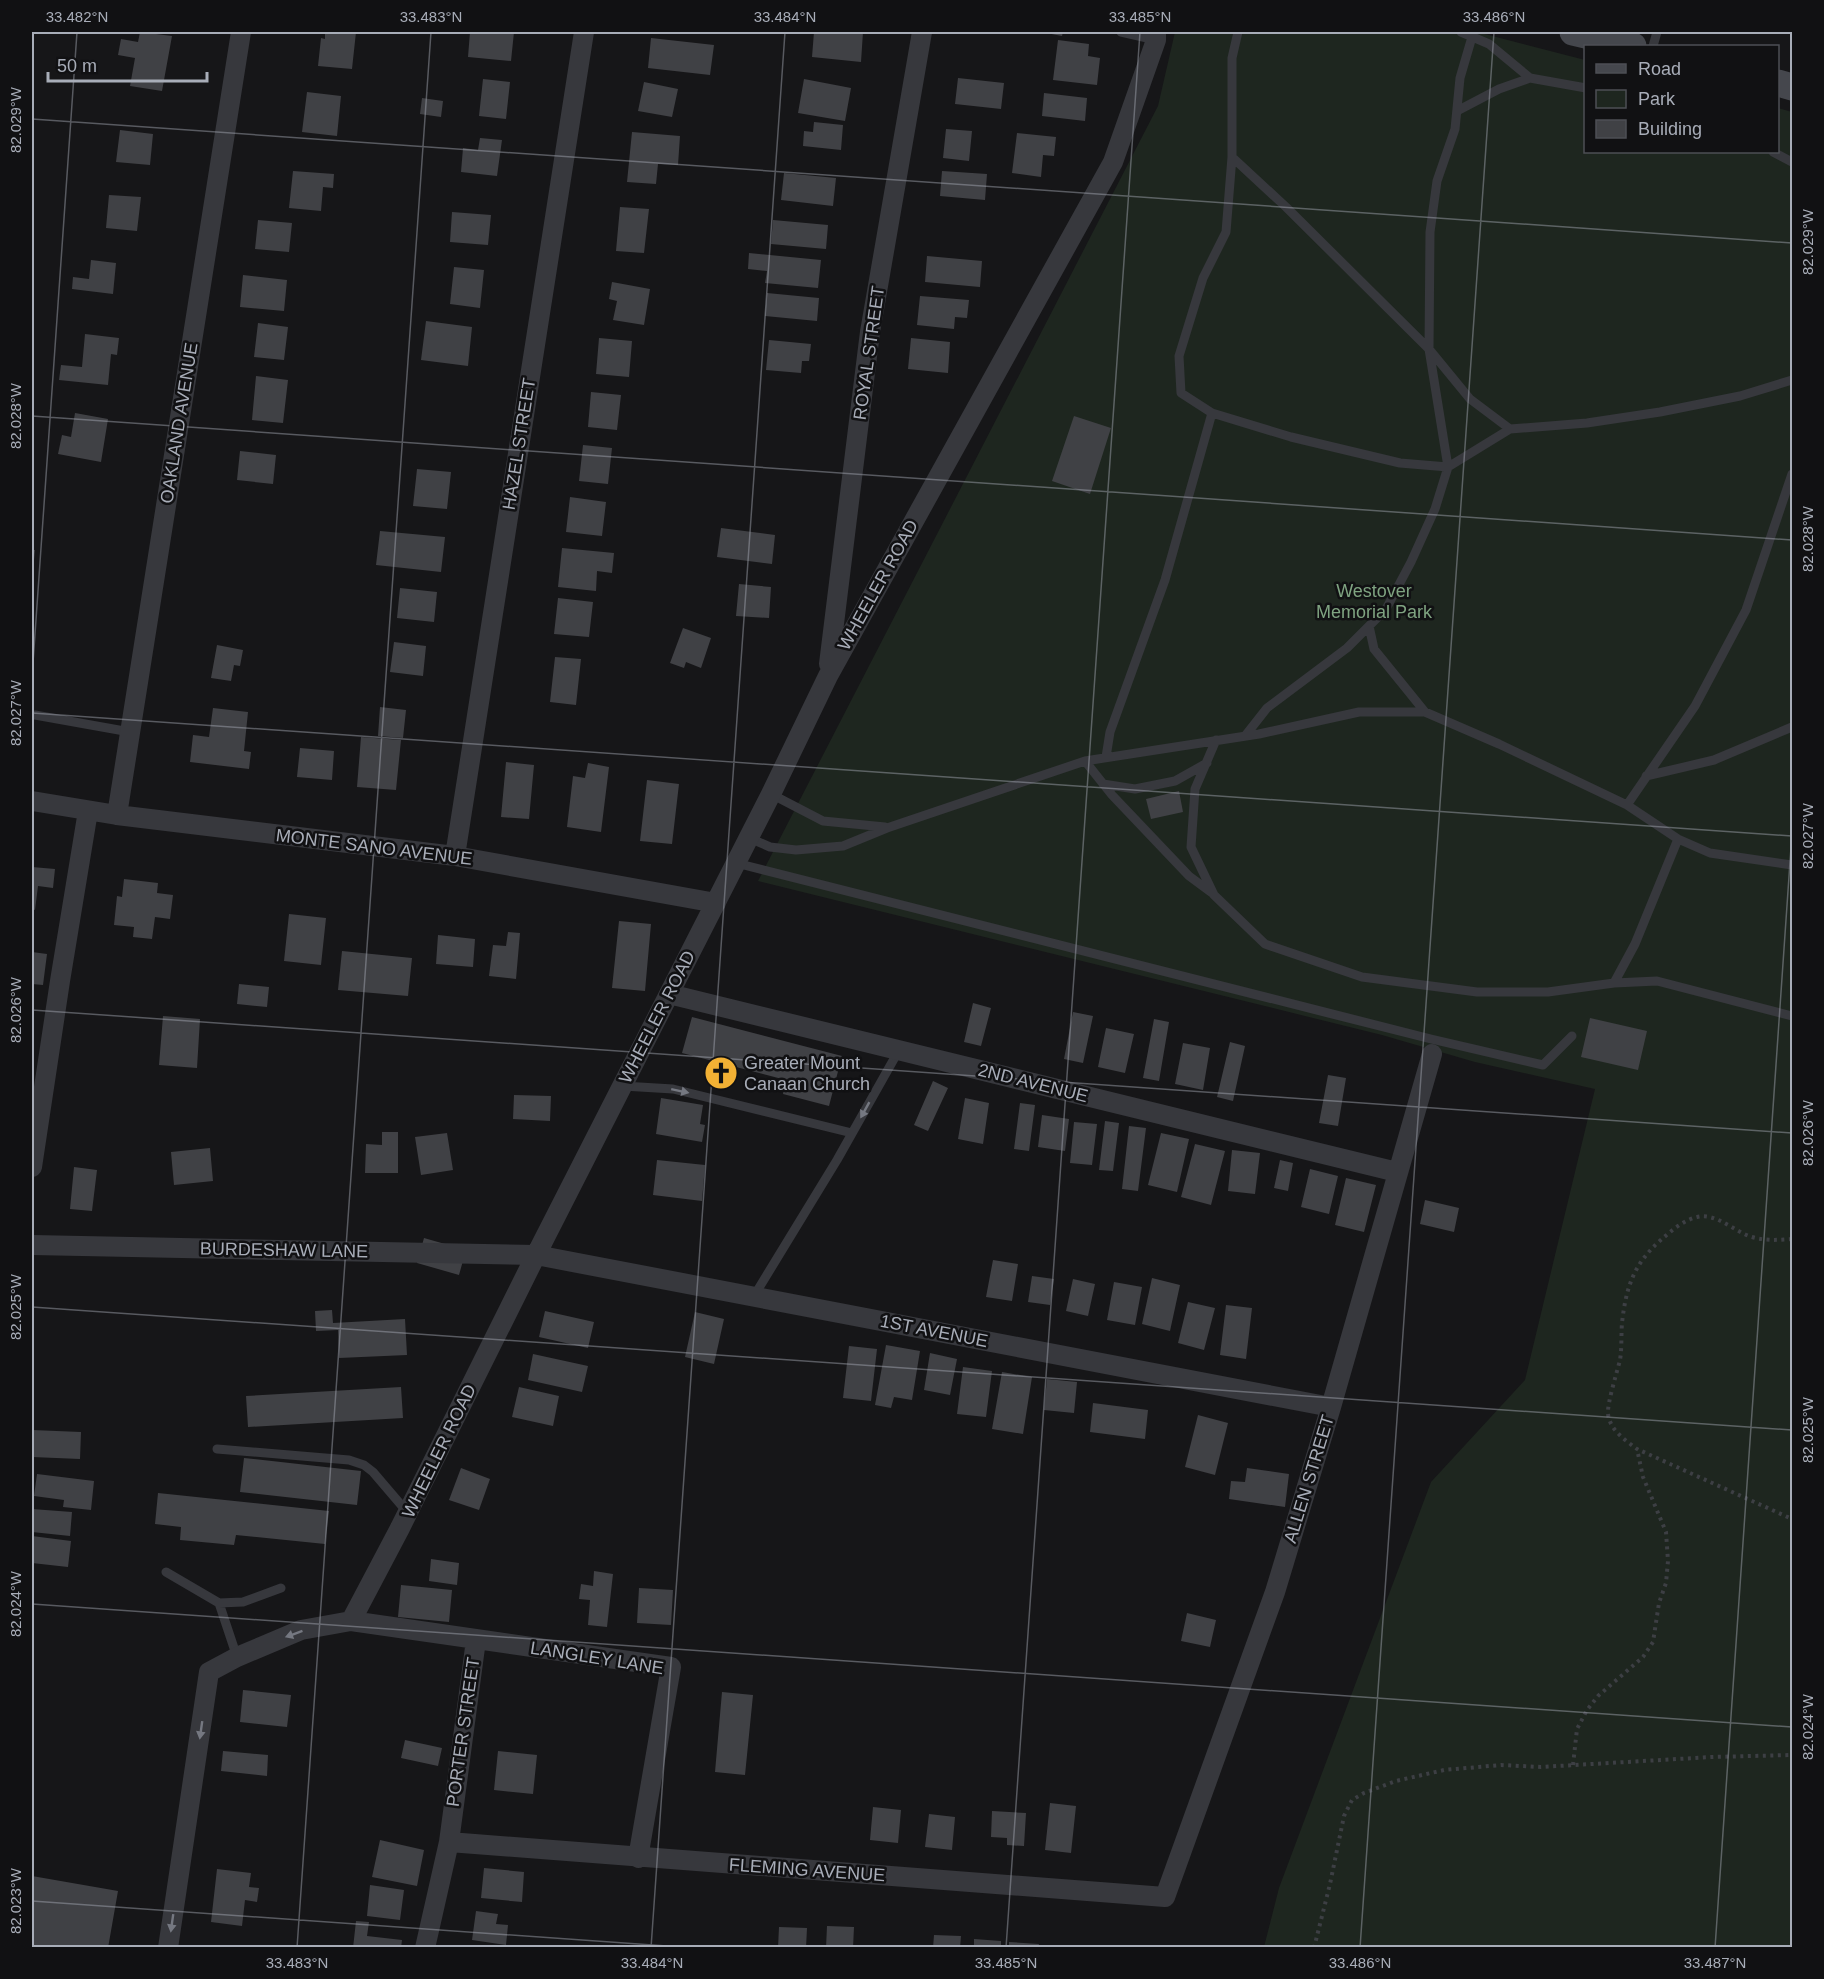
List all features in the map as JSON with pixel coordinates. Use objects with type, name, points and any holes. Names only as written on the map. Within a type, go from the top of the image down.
[{"type":"main road","points":[[1573,32],[1629,45]]},
{"type":"street","name":"OAKLAND AVENUE","points":[[117,815],[241,32]]},
{"type":"street","name":"HAZEL STREET","points":[[455,856],[584,32]]},
{"type":"street","name":"ROYAL STREET","points":[[828,676],[870,332],[922,32]]},
{"type":"street","name":"WHEELER ROAD","points":[[351,1622],[716,903],[734,862],[771,794],[828,676],[1113,162],[1156,36]]},
{"type":"street","name":"MONTE SANO AVENUE","points":[[32,801],[117,815],[455,856],[716,903]]},
{"type":"street","points":[[32,1167],[88,811]]},
{"type":"street","name":"2ND AVENUE","points":[[669,994],[1397,1172]]},
{"type":"street","name":"ALLEN STREET","points":[[1165,1897],[1275,1592],[1331,1407],[1432,1054]]},
{"type":"street","name":"BURDESHAW LANE","points":[[32,1245],[536,1255]]},
{"type":"street","name":"1ST AVENUE","points":[[536,1255],[1331,1407]]},
{"type":"street","points":[[168,1947],[209,1672],[237,1657],[301,1630],[351,1622]]},
{"type":"street","name":"PORTER STREET","points":[[351,1622],[476,1640],[449,1842],[425,1947]]},
{"type":"street","name":"LANGLEY LANE","points":[[476,1640],[671,1667],[638,1858]]},
{"type":"street","name":"FLEMING AVENUE","points":[[449,1842],[1165,1897]]},
{"type":"lane","points":[[1121,32],[1156,36]]},
{"type":"lane","points":[[1238,32],[1232,58],[1232,157],[1226,232],[1203,278],[1179,356],[1181,393],[1212,413],[1291,437],[1389,460],[1448,467],[1510,429],[1587,423],[1660,412],[1740,396],[1792,380]]},
{"type":"lane","points":[[1461,32],[1489,44],[1530,78],[1584,88]]},
{"type":"lane","points":[[1245,736],[1267,708],[1347,648],[1386,609],[1411,562],[1435,508],[1448,467],[1430,349],[1430,232],[1437,182],[1455,129],[1460,78],[1472,37]]},
{"type":"lane","points":[[1457,111],[1499,89],[1530,78]]},
{"type":"lane","points":[[1775,153],[1792,162]]},
{"type":"lane","points":[[1232,157],[1430,349],[1470,399],[1510,429]]},
{"type":"lane","points":[[1106,757],[1110,732],[1165,580],[1212,413]]},
{"type":"lane","points":[[1627,805],[1695,706],[1746,610],[1792,474]]},
{"type":"lane","points":[[1369,626],[1374,649],[1425,712]]},
{"type":"lane","points":[[747,837],[770,847],[795,850],[843,846],[887,828],[1085,761],[1245,736],[1359,712],[1425,712],[1499,744],[1627,805],[1678,839],[1710,853],[1792,865]]},
{"type":"lane","points":[[35,715],[130,732]]},
{"type":"lane","points":[[1646,776],[1714,760],[1792,727]]},
{"type":"lane","points":[[1214,895],[1191,847],[1195,789],[1216,740]]},
{"type":"lane","points":[[1085,761],[1103,784],[1189,876],[1214,895],[1265,944],[1362,977],[1477,992],[1548,992],[1614,982],[1657,981],[1792,1016]]},
{"type":"lane","points":[[1103,784],[1135,789],[1175,781],[1207,764]]},
{"type":"lane","points":[[771,794],[823,821],[887,828]]},
{"type":"lane","points":[[1614,982],[1635,944],[1678,839]]},
{"type":"lane","points":[[734,862],[1419,1036],[1543,1065],[1572,1036]]},
{"type":"lane","points":[[754,1296],[899,1050]]},
{"type":"lane","points":[[622,1085],[673,1089],[852,1133]]},
{"type":"lane","points":[[218,1449],[349,1460],[364,1465],[373,1472],[408,1513]]},
{"type":"lane","points":[[166,1572],[219,1603],[243,1602],[281,1588]]},
{"type":"lane","points":[[219,1603],[237,1657]]},
{"type":"path","points":[[1792,1239],[1770,1241],[1750,1236],[1717,1219],[1698,1216],[1681,1224],[1651,1249],[1640,1262],[1629,1283],[1622,1323],[1620,1358],[1608,1413],[1612,1425],[1621,1437],[1637,1449],[1792,1520]]},
{"type":"path","points":[[1573,1765],[1577,1729],[1587,1710],[1598,1696],[1643,1657],[1653,1641],[1659,1603],[1666,1583],[1668,1561],[1666,1532],[1643,1477],[1637,1449]]},
{"type":"path","points":[[1314,1947],[1344,1816],[1352,1800],[1364,1793],[1396,1781],[1444,1770],[1501,1765],[1541,1767],[1792,1755]]},
{"type":"green space","name":"Westover Memorial Park","points":[[1175,32],[1477,32],[1584,60],[1584,153],[1779,153],[1779,108],[1792,112],[1792,1947],[1264,1947],[1279,1888],[1431,1482],[1525,1380],[1595,1089],[1475,1062],[1382,1035],[758,881],[1158,106]]},
{"type":"building","points":[[140,32],[172,36],[162,91],[130,86],[135,58],[118,55],[121,39],[138,42]]},
{"type":"building","points":[[325,32],[356,32],[352,69],[318,66],[321,38],[325,39]]},
{"type":"building","points":[[470,32],[514,32],[511,61],[468,57]]},
{"type":"building","points":[[814,32],[863,32],[861,62],[812,57]]},
{"type":"building","points":[[1041,32],[1063,32],[1062,36]]},
{"type":"building","points":[[651,38],[714,45],[710,75],[648,68]]},
{"type":"building","points":[[1058,40],[1089,44],[1088,56],[1100,58],[1097,85],[1053,80]]},
{"type":"building","points":[[958,78],[1004,83],[1001,109],[955,104]]},
{"type":"building","points":[[483,79],[510,82],[506,119],[479,116]]},
{"type":"building","points":[[804,79],[851,88],[845,121],[798,113]]},
{"type":"building","points":[[644,82],[678,89],[672,117],[638,111]]},
{"type":"building","points":[[307,92],[341,96],[337,136],[302,132]]},
{"type":"building","points":[[1044,93],[1087,98],[1085,121],[1042,116]]},
{"type":"building","points":[[422,98],[443,101],[441,117],[420,114]]},
{"type":"building","points":[[814,122],[843,125],[841,150],[803,146],[804,131],[813,132]]},
{"type":"building","points":[[946,129],[972,131],[969,161],[943,158]]},
{"type":"building","points":[[120,130],[153,134],[150,165],[116,162]]},
{"type":"building","points":[[632,132],[680,136],[678,165],[658,164],[656,184],[627,182]]},
{"type":"building","points":[[1017,133],[1056,137],[1054,156],[1043,155],[1041,177],[1012,173]]},
{"type":"building","points":[[480,138],[502,140],[497,176],[461,172],[463,148],[478,150]]},
{"type":"building","points":[[293,171],[334,174],[333,188],[323,187],[321,211],[289,208]]},
{"type":"building","points":[[942,171],[987,174],[985,200],[940,196]]},
{"type":"building","points":[[784,173],[836,178],[833,206],[781,200]]},
{"type":"building","points":[[109,195],[141,197],[137,231],[106,228]]},
{"type":"building","points":[[620,207],[649,209],[644,253],[616,251]]},
{"type":"building","points":[[452,212],[491,215],[488,245],[450,242]]},
{"type":"building","points":[[258,220],[292,223],[289,252],[255,249]]},
{"type":"building","points":[[773,220],[828,225],[826,249],[771,244]]},
{"type":"building","points":[[749,253],[821,260],[818,288],[765,283],[767,271],[748,269]]},
{"type":"building","points":[[927,256],[982,261],[980,287],[925,282]]},
{"type":"building","points":[[91,260],[116,263],[113,294],[72,289],[73,277],[89,279]]},
{"type":"building","points":[[454,267],[484,270],[480,308],[450,304]]},
{"type":"building","points":[[243,275],[287,280],[284,311],[240,307]]},
{"type":"building","points":[[612,282],[650,289],[644,325],[613,320],[617,301],[609,299]]},
{"type":"building","points":[[767,293],[819,298],[817,321],[765,316]]},
{"type":"building","points":[[920,296],[969,300],[967,318],[955,317],[954,329],[917,325]]},
{"type":"building","points":[[426,321],[472,327],[468,366],[421,360]]},
{"type":"building","points":[[258,323],[288,327],[284,360],[254,357]]},
{"type":"building","points":[[85,334],[119,338],[117,355],[111,354],[108,385],[59,380],[61,365],[82,367]]},
{"type":"building","points":[[599,338],[632,341],[629,377],[596,374]]},
{"type":"building","points":[[911,338],[950,342],[948,373],[908,369]]},
{"type":"building","points":[[769,340],[811,344],[809,361],[802,361],[801,373],[766,370]]},
{"type":"building","points":[[256,376],[288,380],[283,423],[252,420]]},
{"type":"building","points":[[591,392],[621,395],[617,430],[588,427]]},
{"type":"building","points":[[75,413],[108,419],[101,462],[58,454],[62,435],[71,437]]},
{"type":"building","points":[[1074,416],[1111,428],[1090,494],[1052,481]]},
{"type":"building","points":[[583,445],[612,448],[608,484],[579,481]]},
{"type":"building","points":[[240,451],[276,455],[273,484],[237,480]]},
{"type":"building","points":[[417,469],[451,472],[447,509],[413,506]]},
{"type":"building","points":[[570,497],[606,502],[602,536],[566,532]]},
{"type":"building","points":[[721,528],[775,535],[772,564],[717,557]]},
{"type":"building","points":[[380,531],[445,537],[441,572],[376,565]]},
{"type":"building","points":[[562,548],[614,553],[612,573],[597,571],[596,591],[558,587]]},
{"type":"building","points":[[32,550],[35,550],[33,570],[32,569]]},
{"type":"building","points":[[739,584],[771,587],[769,618],[736,616]]},
{"type":"building","points":[[400,588],[437,592],[434,622],[397,618]]},
{"type":"building","points":[[558,598],[593,602],[589,637],[554,634]]},
{"type":"building","points":[[683,628],[711,638],[701,668],[686,662],[684,668],[670,663]]},
{"type":"building","points":[[394,642],[426,646],[423,676],[390,672]]},
{"type":"building","points":[[217,645],[243,650],[240,666],[234,665],[231,681],[211,678]]},
{"type":"building","points":[[555,657],[581,659],[576,705],[550,702]]},
{"type":"building","points":[[380,707],[406,710],[403,738],[378,736]]},
{"type":"building","points":[[213,708],[248,712],[244,751],[251,752],[249,769],[190,762],[193,735],[209,737]]},
{"type":"building","points":[[361,737],[401,740],[396,790],[357,787]]},
{"type":"building","points":[[300,748],[334,751],[332,780],[297,777]]},
{"type":"building","points":[[506,762],[534,765],[529,819],[501,817]]},
{"type":"building","points":[[588,763],[609,767],[601,832],[567,827],[573,776],[585,778]]},
{"type":"building","points":[[647,780],[679,784],[672,844],[640,841]]},
{"type":"building","points":[[1179,791],[1183,812],[1151,819],[1146,799]]},
{"type":"building","points":[[32,867],[55,869],[53,888],[38,886],[35,910],[32,909]]},
{"type":"building","points":[[124,879],[158,883],[157,893],[173,895],[170,919],[155,917],[152,939],[133,937],[134,927],[114,925],[117,896],[122,897]]},
{"type":"building","points":[[289,914],[326,918],[321,965],[284,961]]},
{"type":"building","points":[[619,921],[651,924],[645,991],[612,988]]},
{"type":"building","points":[[508,932],[520,933],[516,979],[489,976],[493,945],[506,946]]},
{"type":"building","points":[[438,935],[475,939],[473,967],[436,964]]},
{"type":"building","points":[[342,951],[412,958],[408,996],[338,990]]},
{"type":"building","points":[[32,952],[47,954],[43,985],[32,984]]},
{"type":"building","points":[[239,984],[269,987],[267,1007],[237,1004]]},
{"type":"building","points":[[973,1003],[991,1008],[981,1046],[964,1042]]},
{"type":"building","points":[[1073,1012],[1093,1016],[1083,1063],[1064,1059]]},
{"type":"building","points":[[163,1016],[200,1019],[197,1068],[159,1065]]},
{"type":"building","points":[[692,1017],[842,1056],[829,1106],[783,1094],[786,1080],[682,1053]]},
{"type":"building","points":[[1590,1018],[1647,1031],[1638,1070],[1581,1057]]},
{"type":"building","points":[[1154,1019],[1169,1022],[1159,1081],[1143,1078]]},
{"type":"building","points":[[1106,1028],[1134,1034],[1125,1073],[1098,1067]]},
{"type":"building","points":[[1230,1042],[1245,1046],[1233,1101],[1217,1097]]},
{"type":"building","points":[[1183,1043],[1210,1048],[1203,1090],[1175,1084]]},
{"type":"building","points":[[1328,1075],[1346,1078],[1338,1126],[1319,1123]]},
{"type":"building","points":[[933,1081],[948,1088],[928,1131],[914,1125]]},
{"type":"building","points":[[514,1095],[551,1096],[550,1121],[513,1119]]},
{"type":"building","points":[[661,1098],[703,1105],[700,1124],[705,1125],[702,1142],[656,1134]]},
{"type":"building","points":[[965,1098],[989,1103],[983,1144],[958,1139]]},
{"type":"building","points":[[1020,1103],[1035,1105],[1029,1151],[1014,1149]]},
{"type":"building","points":[[1042,1115],[1069,1119],[1065,1151],[1038,1147]]},
{"type":"building","points":[[1105,1121],[1119,1123],[1113,1171],[1099,1170]]},
{"type":"building","points":[[1074,1122],[1097,1124],[1092,1165],[1070,1163]]},
{"type":"building","points":[[1129,1126],[1146,1128],[1138,1191],[1122,1189]]},
{"type":"building","points":[[382,1132],[398,1132],[398,1173],[365,1173],[366,1144],[382,1145]]},
{"type":"building","points":[[447,1133],[453,1170],[421,1175],[415,1137]]},
{"type":"building","points":[[1161,1133],[1189,1139],[1177,1192],[1148,1185]]},
{"type":"building","points":[[1195,1144],[1225,1151],[1211,1205],[1181,1197]]},
{"type":"building","points":[[210,1148],[213,1181],[174,1185],[171,1152]]},
{"type":"building","points":[[1232,1150],[1260,1153],[1255,1194],[1228,1191]]},
{"type":"building","points":[[657,1160],[705,1165],[702,1201],[653,1195]]},
{"type":"building","points":[[1280,1160],[1293,1163],[1288,1191],[1274,1188]]},
{"type":"building","points":[[74,1167],[97,1170],[92,1211],[70,1209]]},
{"type":"building","points":[[1310,1169],[1338,1176],[1329,1214],[1301,1207]]},
{"type":"building","points":[[1346,1178],[1376,1185],[1364,1232],[1335,1225]]},
{"type":"building","points":[[1425,1200],[1459,1208],[1454,1232],[1420,1224]]},
{"type":"building","points":[[424,1238],[466,1250],[459,1275],[417,1263]]},
{"type":"building","points":[[993,1260],[1018,1264],[1012,1301],[986,1297]]},
{"type":"building","points":[[1032,1276],[1054,1279],[1050,1305],[1028,1302]]},
{"type":"building","points":[[1152,1278],[1180,1285],[1170,1331],[1142,1324]]},
{"type":"building","points":[[1073,1279],[1095,1284],[1088,1316],[1066,1311]]},
{"type":"building","points":[[1114,1282],[1142,1287],[1135,1325],[1107,1320]]},
{"type":"building","points":[[1188,1302],[1215,1308],[1204,1350],[1178,1343]]},
{"type":"building","points":[[1226,1305],[1252,1308],[1246,1359],[1220,1355]]},
{"type":"building","points":[[332,1310],[333,1323],[405,1319],[407,1355],[339,1358],[338,1330],[316,1331],[315,1311]]},
{"type":"building","points":[[545,1311],[594,1322],[588,1348],[539,1337]]},
{"type":"building","points":[[695,1312],[724,1319],[714,1364],[685,1357]]},
{"type":"building","points":[[886,1345],[920,1351],[912,1400],[894,1397],[891,1408],[875,1405]]},
{"type":"building","points":[[849,1346],[877,1349],[871,1401],[843,1398]]},
{"type":"building","points":[[930,1353],[957,1359],[950,1395],[924,1390]]},
{"type":"building","points":[[533,1354],[588,1366],[582,1392],[528,1380]]},
{"type":"building","points":[[963,1367],[992,1371],[986,1417],[957,1414]]},
{"type":"building","points":[[1002,1372],[1032,1377],[1023,1434],[992,1429]]},
{"type":"building","points":[[1047,1379],[1077,1382],[1074,1413],[1044,1410]]},
{"type":"building","points":[[401,1387],[403,1418],[248,1427],[246,1396]]},
{"type":"building","points":[[519,1387],[559,1396],[553,1426],[512,1417]]},
{"type":"building","points":[[1093,1403],[1148,1410],[1145,1439],[1090,1432]]},
{"type":"building","points":[[1198,1415],[1228,1423],[1215,1475],[1185,1467]]},
{"type":"building","points":[[32,1430],[81,1432],[80,1459],[32,1457]]},
{"type":"building","points":[[244,1458],[361,1471],[357,1505],[240,1492]]},
{"type":"building","points":[[461,1468],[490,1479],[479,1510],[449,1500]]},
{"type":"building","points":[[1247,1468],[1289,1474],[1285,1507],[1229,1499],[1231,1481],[1245,1482]]},
{"type":"building","points":[[37,1474],[94,1481],[91,1510],[63,1507],[64,1500],[34,1496]]},
{"type":"building","points":[[158,1493],[329,1511],[325,1544],[236,1535],[234,1545],[180,1540],[181,1527],[155,1524]]},
{"type":"building","points":[[32,1509],[72,1512],[70,1536],[32,1532]]},
{"type":"building","points":[[32,1536],[71,1541],[68,1567],[32,1563]]},
{"type":"building","points":[[431,1559],[459,1563],[457,1585],[429,1581]]},
{"type":"building","points":[[594,1571],[613,1574],[607,1627],[588,1625],[590,1600],[579,1599],[581,1584],[593,1586]]},
{"type":"building","points":[[401,1585],[452,1590],[449,1622],[398,1617]]},
{"type":"building","points":[[639,1588],[673,1590],[671,1625],[637,1623]]},
{"type":"building","points":[[1187,1613],[1216,1620],[1210,1647],[1181,1641]]},
{"type":"building","points":[[243,1690],[291,1695],[287,1727],[240,1722]]},
{"type":"building","points":[[722,1692],[753,1695],[745,1775],[715,1772]]},
{"type":"building","points":[[405,1740],[442,1748],[438,1766],[401,1758]]},
{"type":"building","points":[[223,1751],[268,1755],[267,1776],[221,1771]]},
{"type":"building","points":[[498,1751],[537,1755],[533,1794],[494,1790]]},
{"type":"building","points":[[1050,1803],[1076,1806],[1071,1853],[1045,1850]]},
{"type":"building","points":[[873,1807],[901,1810],[898,1843],[870,1840]]},
{"type":"building","points":[[992,1811],[1026,1813],[1024,1846],[1007,1845],[1007,1838],[991,1837]]},
{"type":"building","points":[[929,1814],[955,1817],[952,1850],[925,1847]]},
{"type":"building","points":[[380,1840],[424,1850],[417,1886],[372,1877]]},
{"type":"building","points":[[484,1868],[524,1872],[522,1902],[481,1898]]},
{"type":"building","points":[[217,1869],[251,1873],[249,1887],[259,1888],[257,1902],[245,1900],[242,1926],[211,1922]]},
{"type":"building","points":[[32,1876],[118,1891],[108,1948],[32,1948]]},
{"type":"building","points":[[370,1885],[404,1890],[400,1920],[367,1916]]},
{"type":"building","points":[[476,1911],[498,1914],[496,1924],[508,1925],[506,1945],[472,1940]]},
{"type":"building","points":[[356,1921],[369,1922],[367,1936],[402,1940],[401,1948],[353,1948]]},
{"type":"building","points":[[827,1926],[854,1927],[853,1948],[826,1948]]},
{"type":"building","points":[[779,1927],[807,1928],[806,1948],[778,1948]]},
{"type":"building","points":[[934,1935],[961,1936],[960,1948],[933,1948]]},
{"type":"building","points":[[974,1939],[1001,1941],[1001,1948],[974,1948]]},
{"type":"building","points":[[1009,1942],[1039,1944],[1038,1948],[1009,1948]]},
{"type":"place","name":"Greater Mount Canaan Church","points":[[721,1073]]}]
